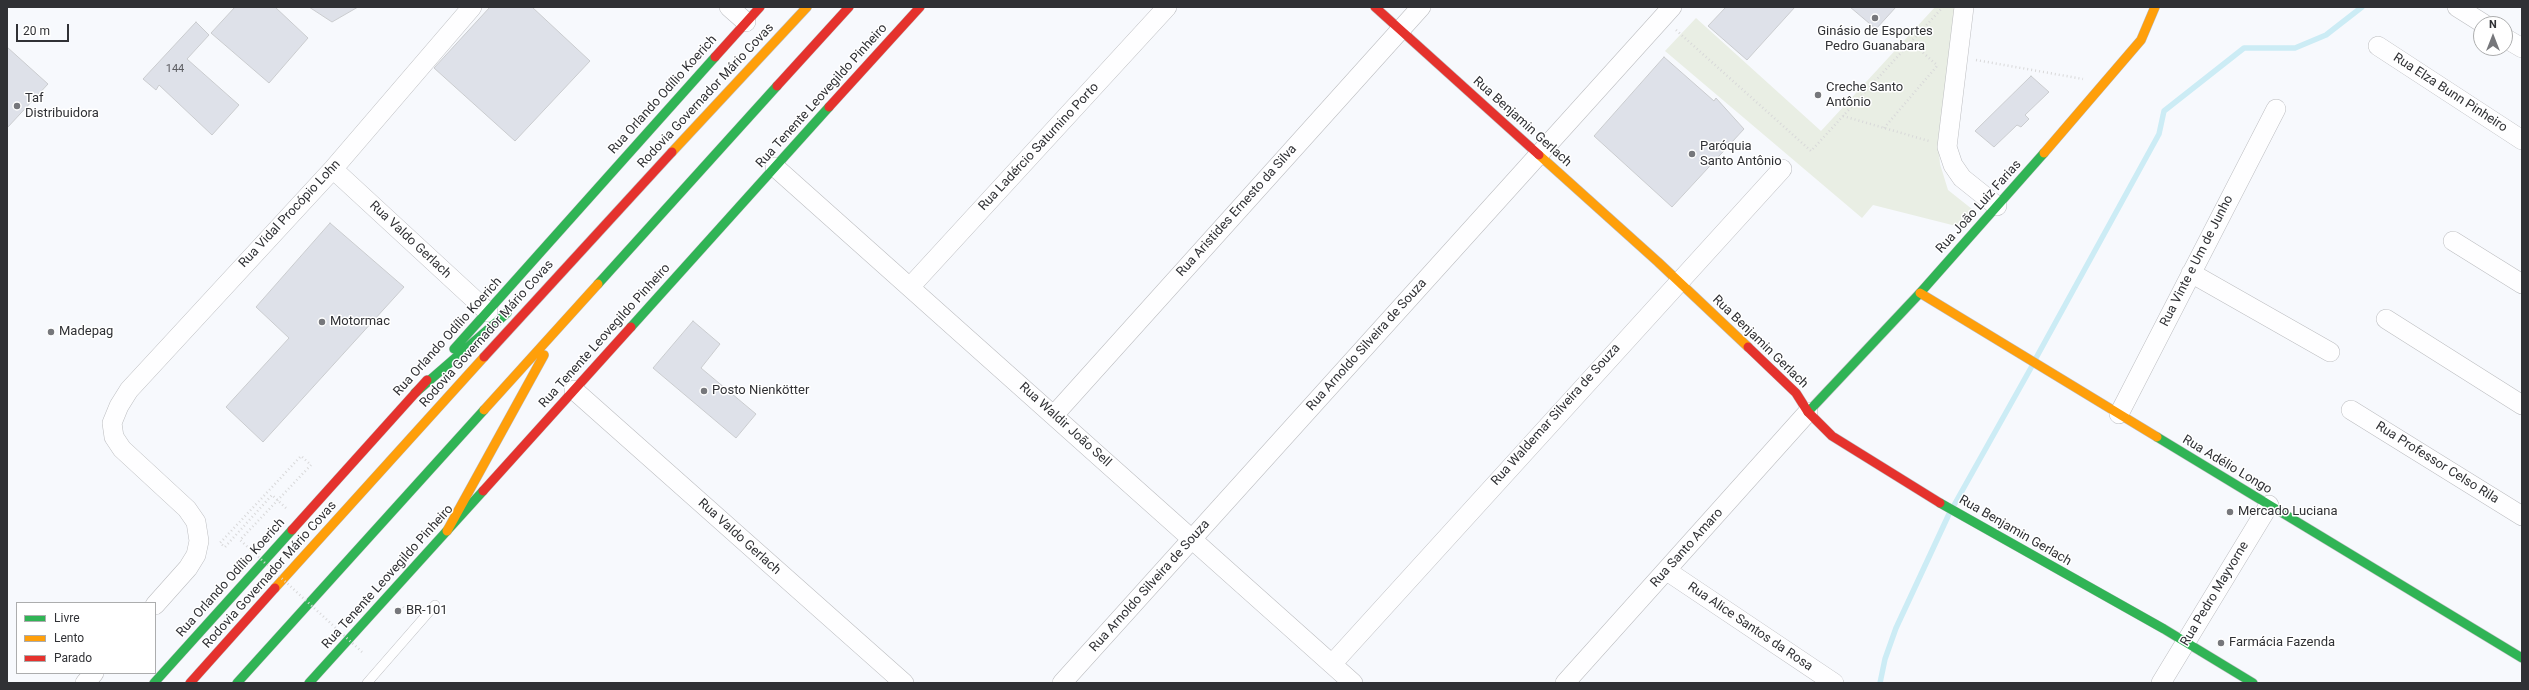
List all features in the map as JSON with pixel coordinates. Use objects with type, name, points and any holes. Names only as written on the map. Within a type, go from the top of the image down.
[{"type":"main road","name":"Rua Orlando Odílio Koerich","points":[[154,683],[760,7]]},
{"type":"main road","name":"Rodovia Governador Mário Covas","points":[[190,683],[581,249],[807,7]]},
{"type":"main road","points":[[238,683],[849,7]]},
{"type":"main road","name":"Rua Tenente Leovegildo Pinheiro","points":[[309,683],[920,7]]},
{"type":"main road","name":"Rua Benjamin Gerlach","points":[[1375,7],[1678,281],[1796,393],[1808,412],[1832,436],[1852,450],[1876,462],[1938,502],[1969,518],[2186,642],[2253,683]]},
{"type":"main road","name":"Rua João Luiz Farias","points":[[1808,412],[1920,293],[2106,83],[2141,40],[2155,7]]},
{"type":"main road","points":[[415,393],[581,249]]},
{"type":"main road","name":"Rua Adélio Longo","points":[[1920,293],[2522,658]]},
{"type":"main road","points":[[447,531],[523,396],[558,329]]},
{"type":"street","name":"Rua Vidal Procópio Lohn","points":[[156,604],[188,568],[196,554],[199,541],[196,522],[187,510],[122,449],[114,437],[112,423],[119,406],[129,390],[333,169],[472,7]]},
{"type":"street","points":[[729,7],[746,22]]},
{"type":"street","name":"Rua Ladércio Saturnino Porto","points":[[910,287],[1167,7]]},
{"type":"street","name":"Rua Aristides Ernesto da Silva","points":[[1054,415],[1421,7]]},
{"type":"street","points":[[1964,7],[1947,147],[1953,165],[1962,178],[1997,206]]},
{"type":"street","points":[[2457,7],[2473,17]]},
{"type":"street","name":"Rua Arnoldo Silveira de Souza","points":[[1062,683],[1667,12]]},
{"type":"street","points":[[2513,43],[2522,48]]},
{"type":"street","name":"Rua Elza Bunn Pinheiro","points":[[2378,46],[2522,140]]},
{"type":"street","name":"Rua Vinte e Um de Junho","points":[[2119,414],[2276,109]]},
{"type":"street","name":"Rua Waldir João Sell","points":[[775,167],[1353,683]]},
{"type":"street","name":"Rua Valdo Gerlach","points":[[333,169],[488,312]]},
{"type":"street","name":"Rua Waldemar Silveira de Souza","points":[[1332,664],[1678,281],[1782,169]]},
{"type":"street","points":[[2453,241],[2522,284]]},
{"type":"street","points":[[2191,273],[2330,352]]},
{"type":"street","points":[[2386,319],[2522,405]]},
{"type":"street","name":"Rua Valdo Gerlach","points":[[574,390],[904,683]]},
{"type":"street","name":"Rua Professor Celso Rila","points":[[2351,410],[2522,516]]},
{"type":"street","name":"Rua Santo Amaro","points":[[1565,683],[1808,412]]},
{"type":"street","name":"Rua Pedro Mayvorne","points":[[2161,683],[2269,505]]},
{"type":"street","name":"Rua Alice Santos da Rosa","points":[[1667,571],[1834,683]]},
{"type":"street","points":[[85,683],[93,674]]},
{"type":"lane","points":[[367,683],[435,605]]},
{"type":"path","points":[[1667,12],[1812,151],[1942,7]]},
{"type":"path","points":[[1911,42],[1938,66]]},
{"type":"path","points":[[1884,128],[1938,66],[1959,49],[2106,83]]},
{"type":"path","points":[[1843,116],[1947,147]]},
{"type":"path","points":[[300,521],[272,495],[225,546],[220,543],[301,456],[311,465],[240,540],[362,652]]},
{"type":"shaded area","points":[[1935,7],[1952,7],[1956,11],[1938,141],[1940,164],[1948,190],[1977,213],[1964,228],[1873,205],[1862,218],[1665,51],[1696,18],[1821,131]]},
{"type":"building","points":[[235,7],[275,7],[308,38],[269,83],[211,33]]},
{"type":"building","points":[[309,7],[358,7],[332,22]]},
{"type":"building","points":[[490,7],[532,7],[590,61],[515,141],[434,68]]},
{"type":"building","points":[[1726,7],[1795,7],[1747,60],[1708,26]]},
{"type":"building","name":"Ginásio de Esportes Pedro Guanabara","points":[[1850,7],[1896,7],[1876,29]]},
{"type":"building","points":[[196,22],[209,35],[187,59],[239,105],[212,135],[159,85],[156,90],[143,79]]},
{"type":"building","name":"Taf Distribuidora","points":[[7,47],[48,84],[7,128]]},
{"type":"building","points":[[1664,57],[1714,101],[1716,98],[1744,129],[1672,207],[1594,136]]},
{"type":"building","points":[[2031,76],[2049,92],[2025,115],[2029,119],[2021,127],[2017,125],[1994,147],[1975,131]]},
{"type":"building","name":"Motormac","points":[[330,223],[404,287],[263,442],[226,407],[289,338],[256,307]]},
{"type":"building","name":"Posto Nienkötter","points":[[693,321],[720,344],[701,368],[756,414],[736,438],[653,368]]},
{"type":"waterway","points":[[2036,358],[2159,134],[2164,111],[2244,48],[2295,48],[2326,35],[2362,7]]},
{"type":"waterway","points":[[1953,507],[2032,366]]},
{"type":"waterway","points":[[1880,683],[1885,659],[1896,628],[1949,514]]},
{"type":"traffic: fast","points":[[454,349],[715,57]]},
{"type":"traffic: fast","points":[[598,284],[777,86]]},
{"type":"traffic: fast","points":[[631,327],[829,107]]},
{"type":"traffic: fast","points":[[1808,412],[1920,293],[2044,153]]},
{"type":"traffic: fast","points":[[415,393],[507,313]]},
{"type":"traffic: fast","points":[[237,683],[484,410]]},
{"type":"traffic: fast","points":[[2157,437],[2522,658]]},
{"type":"traffic: fast","points":[[309,683],[483,491]]},
{"type":"traffic: fast","points":[[1940,503],[2164,629],[2253,683]]},
{"type":"traffic: fast","points":[[154,683],[292,530]]},
{"type":"traffic: slow","points":[[672,152],[807,7]]},
{"type":"traffic: slow","points":[[2044,153],[2141,40],[2155,7]]},
{"type":"traffic: slow","points":[[1539,155],[1658,262],[1748,347]]},
{"type":"traffic: slow","points":[[484,410],[598,284]]},
{"type":"traffic: slow","points":[[1920,293],[2157,437]]},
{"type":"traffic: slow","points":[[447,531],[544,355]]},
{"type":"traffic: slow","points":[[275,588],[484,357]]},
{"type":"traffic: jam","points":[[715,57],[760,7]]},
{"type":"traffic: jam","points":[[777,86],[849,7]]},
{"type":"traffic: jam","points":[[829,107],[920,7]]},
{"type":"traffic: jam","points":[[1375,7],[1539,155]]},
{"type":"traffic: jam","points":[[484,357],[672,152]]},
{"type":"traffic: jam","points":[[483,491],[631,327]]},
{"type":"traffic: jam","points":[[1748,347],[1796,393],[1808,412],[1832,436],[1940,503]]},
{"type":"traffic: jam","points":[[292,530],[427,380]]},
{"type":"traffic: jam","points":[[190,683],[275,588]]},
{"type":"place","name":"Ginásio de Esportes Pedro Guanabara","points":[[1875,18]]},
{"type":"place","name":"Creche Santo Antônio","points":[[1818,95]]},
{"type":"place","name":"Taf Distribuidora","points":[[17,106]]},
{"type":"place","name":"Paróquia Santo Antônio","points":[[1692,154]]},
{"type":"place","name":"Motormac","points":[[322,322]]},
{"type":"place","name":"Madepag","points":[[51,332]]},
{"type":"place","name":"Posto Nienkötter","points":[[704,391]]},
{"type":"place","name":"Mercado Luciana","points":[[2230,512]]},
{"type":"place","name":"BR-101","points":[[398,611]]},
{"type":"place","name":"Farmácia Fazenda","points":[[2221,643]]}]
